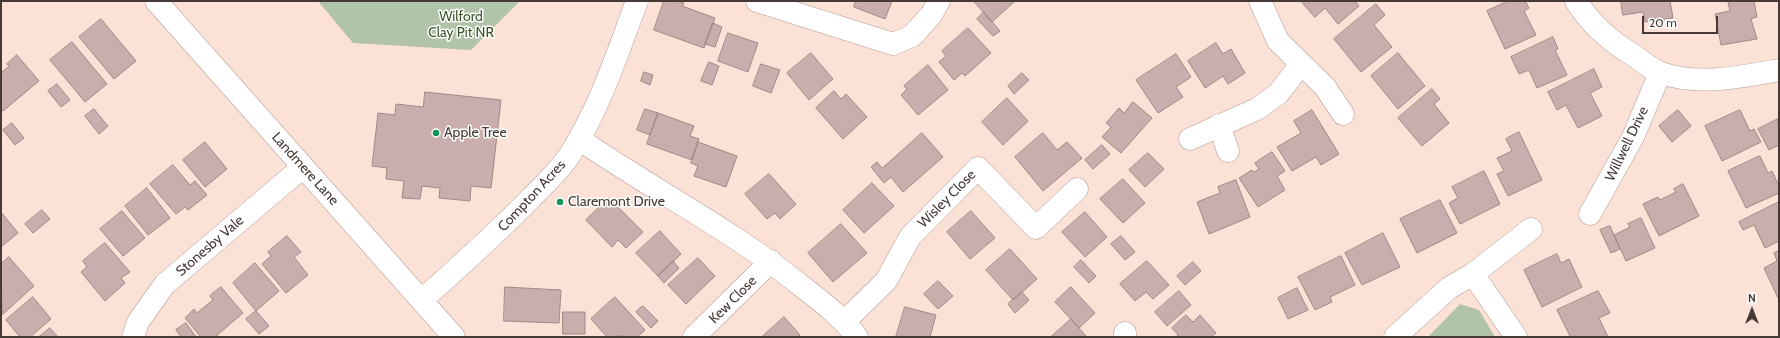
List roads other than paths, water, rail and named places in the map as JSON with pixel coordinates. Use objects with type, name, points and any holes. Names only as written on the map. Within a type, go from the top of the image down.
[{"type":"street","name":"Landmere Lane","points":[[156,1],[454,337]]},
{"type":"street","name":"Compton Acres","points":[[422,300],[501,230],[558,170],[580,139],[601,95],[637,1]]},
{"type":"street","points":[[757,1],[893,44],[912,36],[931,15],[939,1]]},
{"type":"street","points":[[1260,1],[1278,41],[1325,87],[1343,114]]},
{"type":"street","points":[[1576,1],[1588,20],[1614,42],[1660,73],[1690,79],[1736,78],[1779,70]]},
{"type":"street","points":[[1190,139],[1257,109],[1278,94],[1301,64]]},
{"type":"street","name":"Willwell Drive","points":[[1590,214],[1633,136],[1660,73]]},
{"type":"street","points":[[1219,125],[1228,151]]},
{"type":"street","points":[[580,139],[622,168],[771,262],[851,329]]},
{"type":"street","name":"Stonesby Vale","points":[[133,337],[138,322],[165,284],[303,167]]},
{"type":"street","name":"Wisley Close","points":[[851,329],[886,281],[910,237],[978,168],[1036,228],[1077,189]]},
{"type":"street","points":[[1394,337],[1449,288],[1474,274],[1531,229]]},
{"type":"street","name":"Kew Close","points":[[694,337],[771,262]]},
{"type":"street","points":[[1474,274],[1516,337]]},
{"type":"place","name":"Apple Tree","points":[[436,133]]},
{"type":"place","name":"Claremont Drive","points":[[560,202]]},
{"type":"park label","name":"Wilford Clay Pit NR","points":[[461,26]]}]
